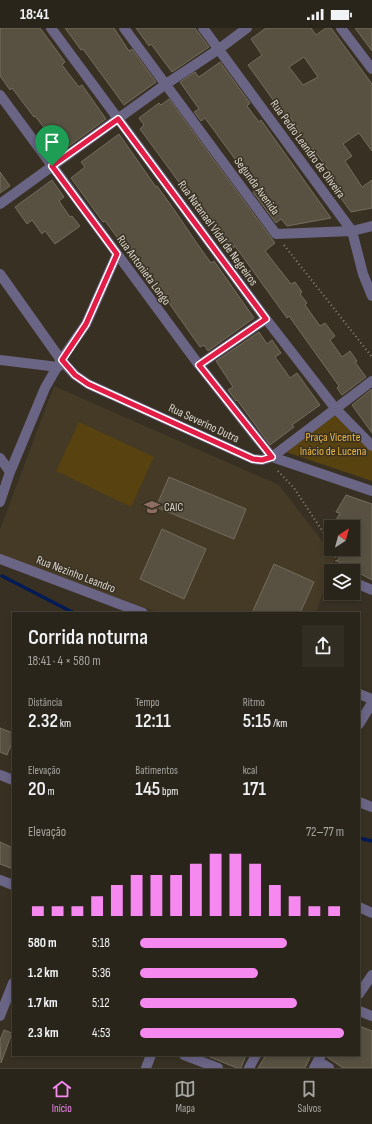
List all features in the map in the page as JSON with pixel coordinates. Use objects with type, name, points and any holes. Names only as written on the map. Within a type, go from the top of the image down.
[{"type":"street","name":"Rua Natanael Vidal de Negreiros","points":[[51,28],[266,319],[335,408],[372,446]]},
{"type":"street","name":"Segunda Avenida","points":[[124,28],[276,234]]},
{"type":"street","name":"Rua Pedro Leandro de Oliveira","points":[[203,28],[352,231],[363,274],[372,296]]},
{"type":"street","points":[[0,204],[166,84],[219,49],[247,28]]},
{"type":"street","points":[[341,28],[372,69]]},
{"type":"street","name":"Rua Antonieta Longo","points":[[0,95],[199,365],[272,457]]},
{"type":"street","points":[[276,234],[352,231],[372,226]]},
{"type":"street","points":[[0,502],[10,472],[46,388],[60,363],[86,324],[117,254]]},
{"type":"street","name":"Rua Severino Dutra","points":[[0,274],[60,363],[88,384],[253,459],[262,460],[272,457],[372,491]]},
{"type":"street","points":[[199,365],[266,319]]},
{"type":"street","points":[[0,360],[60,363]]},
{"type":"street","points":[[272,457],[372,381]]},
{"type":"street","points":[[0,458],[10,472]]},
{"type":"street","name":"Rua Nezinho Leandro","points":[[0,559],[140,612]]},
{"type":"street","points":[[360,585],[372,590]]},
{"type":"street","points":[[360,694],[372,698]]},
{"type":"street","points":[[360,722],[372,703]]},
{"type":"street","points":[[0,775],[12,780]]},
{"type":"street","points":[[360,802],[372,807]]},
{"type":"street","points":[[0,880],[12,885]]},
{"type":"street","points":[[360,907],[372,913]]},
{"type":"street","points":[[360,993],[372,975]]},
{"type":"street","points":[[0,1016],[12,988]]},
{"type":"street","points":[[360,1012],[372,1016]]},
{"type":"street","points":[[146,1068],[151,1056]]},
{"type":"street","points":[[187,1056],[218,1068]]},
{"type":"street","points":[[249,1068],[255,1056]]},
{"type":"street","points":[[318,1061],[329,1068]]},
{"type":"path","name":"Segunda Avenida","points":[[276,234],[372,357]]},
{"type":"path","points":[[272,457],[280,474],[294,488],[324,533]]},
{"type":"shaded area","name":"CAIC","points":[[54,386],[279,485],[324,544],[324,556],[333,556],[335,558],[333,564],[324,564],[324,590],[316,612],[156,612],[0,555],[0,530]]},
{"type":"green space","name":"Praça Vicente Inácio de Lucena","points":[[335,413],[372,451],[372,481],[286,452]]},
{"type":"green space","points":[[79,422],[154,457],[131,507],[56,471]]},
{"type":"building","points":[[0,28],[40,28],[65,62],[62,65],[79,87],[82,85],[106,119],[58,154],[41,134],[46,130],[12,88],[10,90],[0,76]]},
{"type":"building","points":[[65,28],[114,28],[129,51],[132,49],[156,82],[124,105],[83,49],[81,50]]},
{"type":"building","points":[[136,28],[195,28],[209,47],[172,72],[151,44],[149,46]]},
{"type":"building","points":[[266,28],[311,28],[316,35],[326,28],[331,28],[372,84],[372,151],[359,133],[343,144],[352,156],[345,161],[362,187],[372,180],[372,208],[351,212],[324,175],[330,172],[313,149],[308,153],[296,135],[300,132],[287,113],[284,115],[248,65],[262,55],[251,39]],"holes":[[[304,57],[318,77],[303,85],[289,67]]]},
{"type":"building","points":[[355,28],[372,28],[372,51]]},
{"type":"building","points":[[220,62],[250,103],[247,106],[259,122],[261,120],[331,218],[287,226],[281,219],[276,223],[253,192],[256,190],[254,185],[205,118],[201,121],[194,112],[199,109],[180,82],[195,72],[199,77]]},
{"type":"building","points":[[169,99],[275,243],[265,251],[291,284],[295,282],[302,292],[300,294],[307,303],[305,305],[320,326],[325,323],[335,336],[330,340],[342,357],[350,351],[357,361],[355,362],[366,377],[342,395],[337,388],[339,386],[289,316],[287,318],[235,246],[232,249],[208,218],[206,219],[140,129],[144,125],[139,118],[159,103],[161,105]]},
{"type":"building","points":[[119,134],[211,263],[214,261],[254,318],[208,351],[204,345],[200,347],[164,296],[162,298],[71,178],[85,167],[81,162]]},
{"type":"building","points":[[0,172],[10,186],[0,193]]},
{"type":"building","points":[[52,180],[64,197],[59,201],[70,217],[72,216],[80,226],[55,244],[45,231],[42,234],[32,220],[27,224],[15,207]]},
{"type":"building","points":[[259,332],[267,344],[272,340],[281,353],[275,357],[290,378],[297,373],[320,405],[292,425],[294,427],[270,445],[228,390],[233,387],[216,361]]},
{"type":"building","points":[[372,389],[372,433],[352,405]]},
{"type":"building","points":[[169,477],[246,509],[234,539],[156,507]]},
{"type":"building","points":[[346,495],[372,504],[372,580],[360,573],[360,564],[343,564],[337,561],[340,556],[360,556],[360,520],[336,520],[340,513],[336,512]]},
{"type":"building","points":[[162,529],[206,549],[184,599],[140,579]]},
{"type":"building","points":[[274,564],[314,582],[300,612],[252,612]]},
{"type":"building","points":[[0,728],[12,733],[12,742],[7,755],[0,752]]},
{"type":"building","points":[[0,842],[12,848],[12,869],[0,864]]},
{"type":"building","points":[[360,1026],[372,1031],[372,1068],[343,1068],[327,1057],[360,1056]]},
{"type":"building","points":[[4,1030],[12,1033],[1,1063],[0,1040]]},
{"type":"building","points":[[207,1056],[246,1056],[241,1068],[237,1068]]},
{"type":"building","points":[[265,1056],[311,1056],[305,1068],[258,1068]]},
{"type":"waterway","points":[[2,576],[72,612]]},
{"type":"waterway","points":[[360,838],[372,841]]},
{"type":"place","name":"CAIC","points":[[152,507]]},
{"type":"route","points":[[118,119],[266,319],[199,365],[272,457],[262,460],[253,459],[88,384],[75,375],[62,360],[71,344],[86,324],[117,254],[52,166],[118,119]]}]
